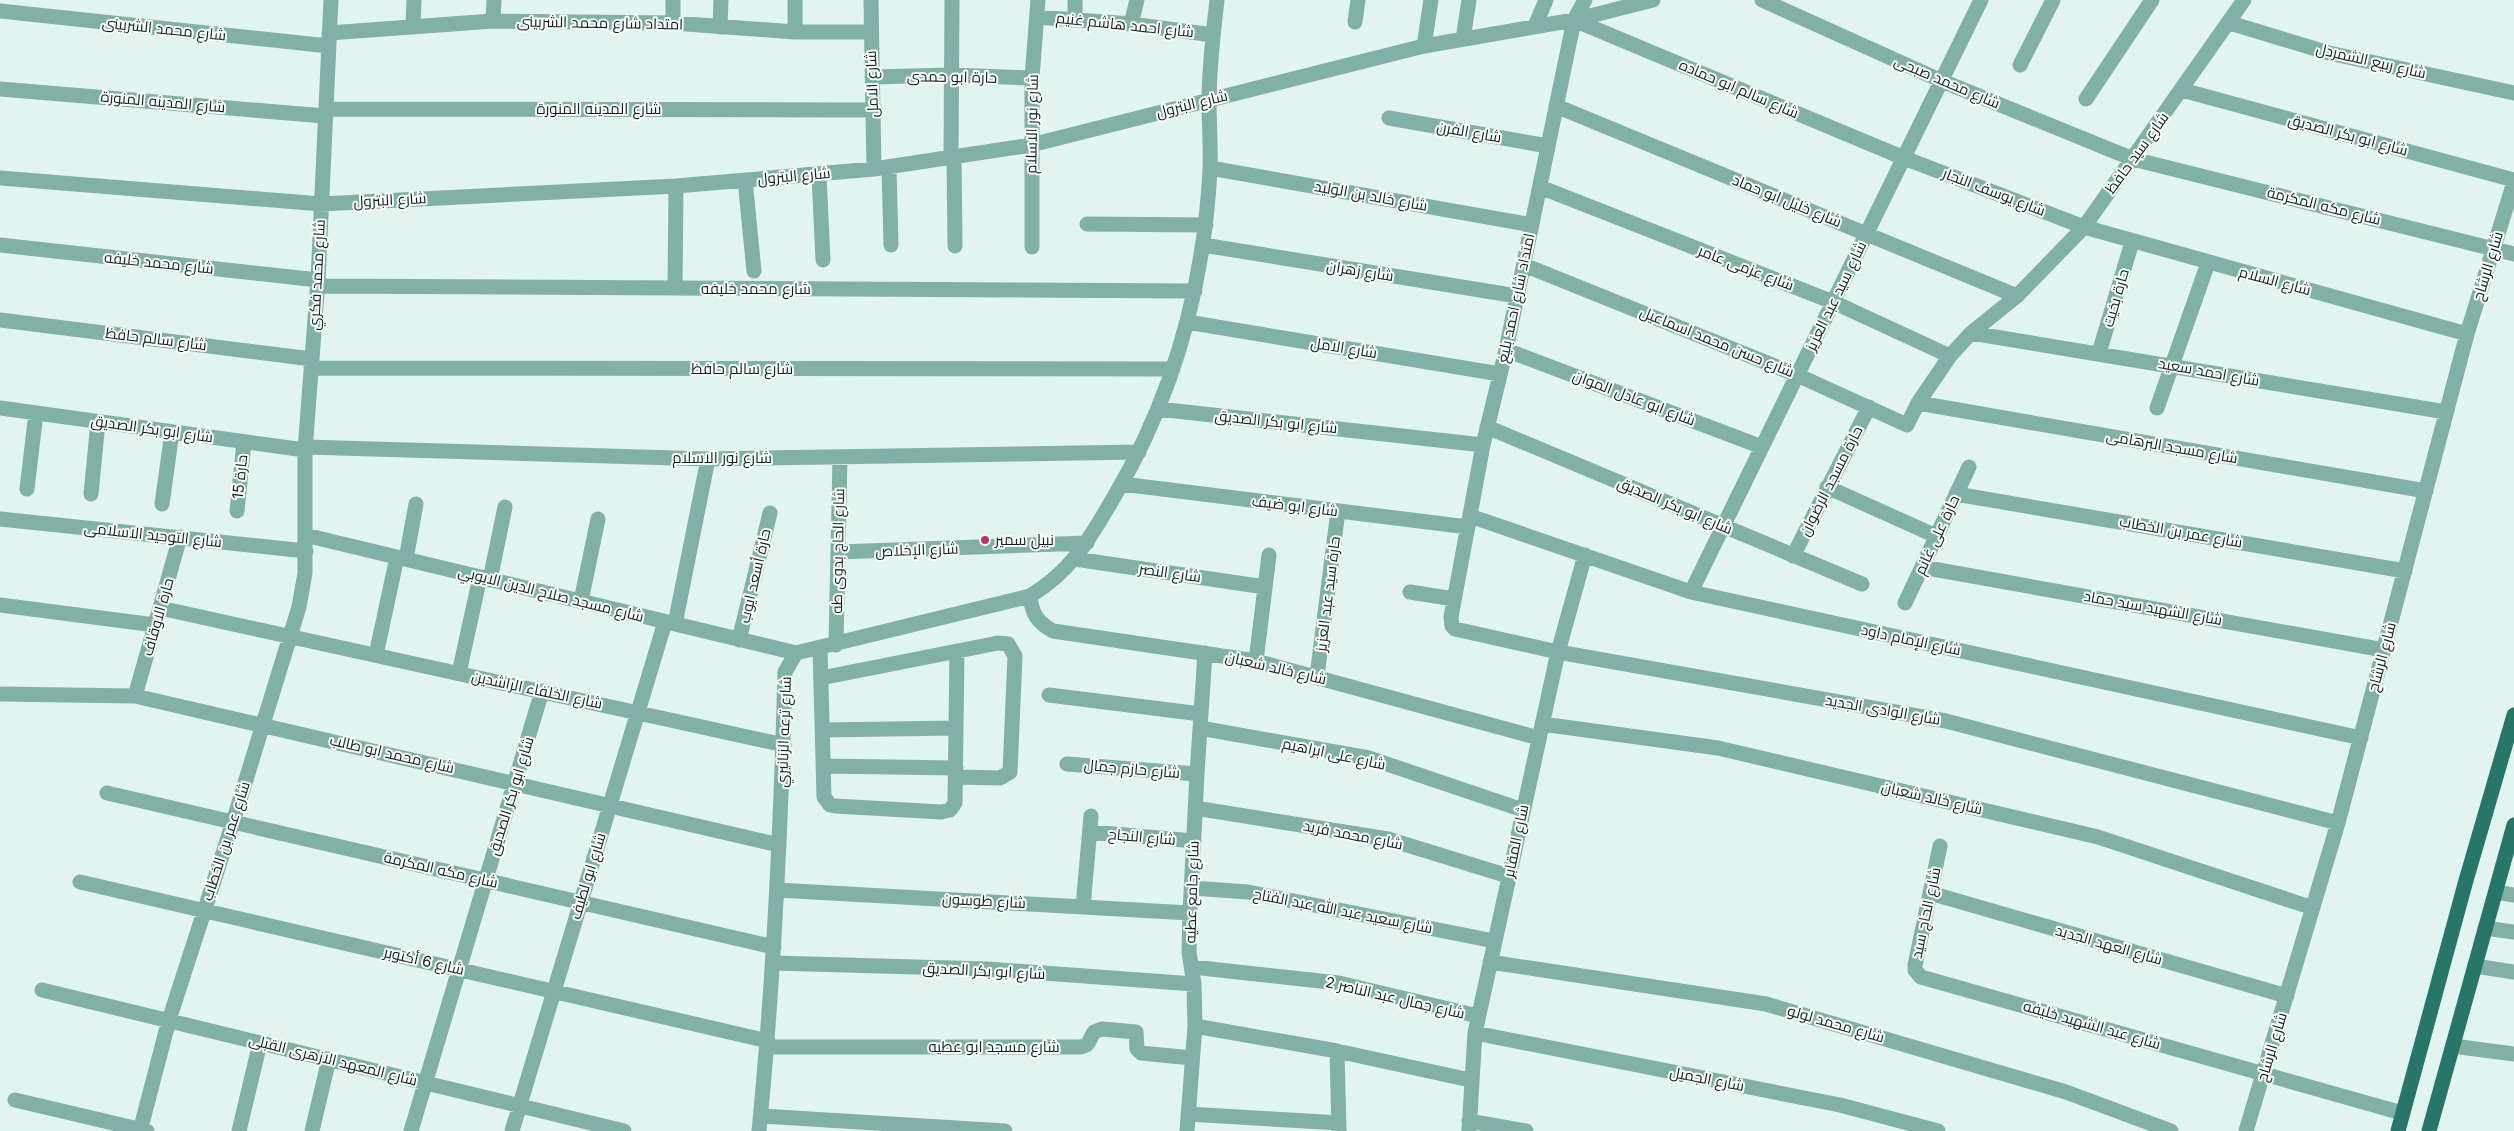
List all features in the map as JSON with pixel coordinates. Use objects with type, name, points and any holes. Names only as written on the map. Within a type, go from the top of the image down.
[{"type":"main road","points":[[2398,1131],[2467,874],[2514,716]]},
{"type":"main road","points":[[2429,1131],[2514,826]]},
{"type":"street","name":"شارع محمد فكري","points":[[306,550],[305,449],[318,283],[331,0]]},
{"type":"street","points":[[413,26],[414,0]]},
{"type":"street","points":[[493,21],[494,0]]},
{"type":"street","points":[[673,0],[673,23]]},
{"type":"street","points":[[720,27],[721,0]]},
{"type":"street","points":[[795,0],[795,32]]},
{"type":"street","name":"شارع الامل","points":[[871,0],[870,32],[873,110],[891,246]]},
{"type":"street","points":[[952,0],[951,75],[955,246]]},
{"type":"street","name":"شارع نور الاسلام","points":[[1032,247],[1032,78],[1038,0]]},
{"type":"street","points":[[1075,0],[1075,20]]},
{"type":"street","points":[[1131,24],[1136,0]]},
{"type":"street","points":[[796,653],[836,645],[1030,596],[1051,584],[1075,559],[1086,543],[1122,484],[1158,409],[1174,369],[1195,291],[1206,225],[1210,168],[1209,100],[1212,35],[1217,0]]},
{"type":"street","points":[[1355,22],[1358,0]]},
{"type":"street","points":[[1424,46],[1431,0]]},
{"type":"street","points":[[1463,39],[1470,0]]},
{"type":"street","points":[[1535,26],[1546,0]]},
{"type":"street","name":"امتداد شارع احمد بليغ","points":[[1454,599],[1483,445],[1518,296],[1574,20],[1585,0]]},
{"type":"street","name":"شارع البترول","points":[[0,178],[321,204],[676,186],[882,168],[1031,144],[1424,46],[1574,20],[1653,0]]},
{"type":"street","name":"شارع محمد صبحى","points":[[1762,0],[1942,81],[2133,159]]},
{"type":"street","name":"شارع سيد عبد العزيز","points":[[1691,592],[1981,0]]},
{"type":"street","points":[[2020,64],[2053,0]]},
{"type":"street","points":[[2086,99],[2152,0]]},
{"type":"street","name":"شارع سيد حافظ","points":[[1907,425],[1918,403],[1950,356],[1971,333],[2017,296],[2084,227],[2230,23],[2244,0]]},
{"type":"street","name":"شارع محمد الشربينى","points":[[0,11],[329,40]]},
{"type":"street","name":"شارع احمد هاشم غنيم","points":[[1037,17],[1131,24],[1212,35]]},
{"type":"street","name":"شارع سالم ابو حماده","points":[[1574,20],[1904,158]]},
{"type":"street","name":"امتداد شارع محمد الشربينى","points":[[329,40],[413,26],[493,21],[673,23],[795,32],[870,32]]},
{"type":"street","name":"شارع ربيع الشمردل","points":[[2230,23],[2329,53],[2514,93]]},
{"type":"street","name":"حارة ابو حمدى","points":[[872,77],[951,75],[1032,78]]},
{"type":"street","name":"شارع المدينه المنورة","points":[[0,89],[326,113],[873,110]]},
{"type":"street","name":"شارع ابو بكر الصديق","points":[[2182,90],[2514,181]]},
{"type":"street","name":"شارع خليل ابو حماد","points":[[1556,106],[2017,296]]},
{"type":"street","name":"شارع الفرن","points":[[1389,118],[1548,146]]},
{"type":"street","name":"شارع يوسف النجار","points":[[1904,158],[2084,227]]},
{"type":"street","name":"شارع مكه المكرمة","points":[[2133,159],[2514,254]]},
{"type":"street","name":"شارع خالد بن الوليد","points":[[1210,168],[1532,224]]},
{"type":"street","points":[[819,174],[823,260]]},
{"type":"street","points":[[746,180],[754,271]]},
{"type":"street","name":"شارع الرشاح","points":[[2246,1131],[2338,823],[2467,334],[2514,181]]},
{"type":"street","points":[[675,288],[676,186]]},
{"type":"street","name":"شارع عزمى عامر","points":[[1540,187],[1833,302],[1950,356]]},
{"type":"street","points":[[1086,224],[1206,225]]},
{"type":"street","name":"شارع السلام","points":[[2084,227],[2132,242],[2467,334]]},
{"type":"street","name":"حارة بخيت","points":[[2099,354],[2132,242]]},
{"type":"street","name":"شارع محمد خليفه","points":[[0,245],[318,283],[675,288],[1195,291]]},
{"type":"street","name":"شارع زهران","points":[[1203,245],[1518,296]]},
{"type":"street","points":[[2157,408],[2208,263]]},
{"type":"street","name":"شارع حسن محمد اسماعيل","points":[[1524,265],[1797,375],[1907,425]]},
{"type":"street","name":"شارع سالم حافظ","points":[[0,320],[311,364],[1174,369]]},
{"type":"street","name":"شارع الامل","points":[[1187,322],[1500,374]]},
{"type":"street","name":"شارع احمد سعيد","points":[[1971,333],[2446,412]]},
{"type":"street","name":"شارع ابو عادل الموان","points":[[1506,350],[1762,447]]},
{"type":"street","name":"شارع مسجد البرهامى","points":[[1918,403],[2426,490]]},
{"type":"street","name":"حارة مسجد الرضوان","points":[[1793,556],[1868,407]]},
{"type":"street","name":"شارع ابو بكر الصديق","points":[[0,408],[305,449]]},
{"type":"street","name":"شارع ابو بكر الصديق","points":[[1158,409],[1483,445]]},
{"type":"street","points":[[27,489],[36,413]]},
{"type":"street","points":[[91,494],[98,422]]},
{"type":"street","name":"شارع ابو بكر الصديق","points":[[1487,427],[1862,584]]},
{"type":"street","points":[[162,504],[172,432]]},
{"type":"street","name":"حارة 15","points":[[237,511],[244,442]]},
{"type":"street","name":"شارع نور الاسلام","points":[[305,449],[708,460],[1139,452]]},
{"type":"street","name":"شارع الحاج بدوى طه","points":[[836,645],[840,458]]},
{"type":"street","name":"شارع ابو لطيف","points":[[512,1131],[638,712],[670,623],[708,460]]},
{"type":"street","name":"حارة على غانم","points":[[1905,603],[1969,467]]},
{"type":"street","name":"شارع ابو ضيف","points":[[1122,484],[1338,511],[1469,521]]},
{"type":"street","points":[[1827,488],[1936,536]]},
{"type":"street","name":"شارع عمر بن الخطاب","points":[[1956,494],[2405,571]]},
{"type":"street","points":[[376,655],[416,504]]},
{"type":"street","points":[[459,673],[505,507]]},
{"type":"street","name":"حارة سيد عبد العزيز","points":[[1317,676],[1338,511]]},
{"type":"street","name":"حارة أسعد ايوب","points":[[740,640],[770,513]]},
{"type":"street","points":[[581,601],[598,518]]},
{"type":"street","name":"شارع التوحيد الاسلامى","points":[[0,520],[306,550]]},
{"type":"street","name":"شارع الإمام داود","points":[[1469,521],[1585,554],[1691,592],[2361,738]]},
{"type":"street","name":"شارع مسجد صلاح الدين الايوبي","points":[[305,535],[796,653]]},
{"type":"street","name":"حارة الاوقاف","points":[[135,696],[180,537]]},
{"type":"street","name":"شارع الإخلاص","points":[[838,552],[1086,543]]},
{"type":"street","name":"شارع عمر بن الخطاب","points":[[143,1130],[169,1020],[233,822],[299,606],[306,550]]},
{"type":"street","name":"شارع المقابر","points":[[1469,1126],[1474,1033],[1558,652],[1585,554]]},
{"type":"street","points":[[1256,661],[1269,555]]},
{"type":"street","name":"شارع النصر","points":[[1075,559],[1265,587]]},
{"type":"street","name":"شارع الشهيد سيد حماد","points":[[1922,566],[2384,650]]},
{"type":"street","points":[[1410,592],[1454,599]]},
{"type":"street","name":"شارع خالد شعبان","points":[[1030,596],[1031,611],[1040,624],[1053,631],[1256,661],[1541,731],[1718,748],[2098,837],[2313,908]]},
{"type":"street","name":"شارع الوادى الجديد","points":[[1454,599],[1450,622],[1455,630],[1558,652],[1946,720],[2338,823]]},
{"type":"street","points":[[0,605],[155,625]]},
{"type":"street","name":"شارع الخلفاء الراشدين","points":[[160,608],[784,745]]},
{"type":"street","points":[[821,678],[1003,643],[1011,647],[1015,656],[1010,772],[1000,778],[956,772],[823,766]]},
{"type":"street","points":[[820,648],[824,797],[830,805],[946,811],[955,803],[957,651]]},
{"type":"street","name":"شارع جامع عطيه","points":[[1187,1131],[1195,1026],[1194,984],[1189,952],[1190,913],[1196,774],[1205,652]]},
{"type":"street","name":"شارع ترعه الزنانيري","points":[[759,1131],[774,947],[784,745],[785,672],[796,653]]},
{"type":"street","name":"شارع ابو بكر الصديق","points":[[411,1131],[542,691]]},
{"type":"street","name":"شارع محمد ابو طالب","points":[[0,694],[135,696],[263,724],[779,845]]},
{"type":"street","name":"شارع على ابراهيم","points":[[1049,695],[1200,721],[1370,758],[1523,810]]},
{"type":"street","points":[[822,730],[956,728]]},
{"type":"street","name":"شارع حازم جمال","points":[[1067,764],[1196,774]]},
{"type":"street","name":"شارع مكه المكرمة","points":[[107,793],[774,947]]},
{"type":"street","name":"شارع محمد فريد","points":[[1195,808],[1388,838],[1508,876]]},
{"type":"street","points":[[1083,907],[1092,816]]},
{"type":"street","name":"شارع النجاح","points":[[1090,832],[1194,841]]},
{"type":"street","name":"شارع الحاج سيد","points":[[1921,977],[1915,970],[1915,965],[1940,846]]},
{"type":"street","name":"شارع 6 أكتوبر","points":[[80,882],[554,992],[767,1044]]},
{"type":"street","name":"شارع سعيد عبد الله عبد الفتاح","points":[[1192,888],[1248,892],[1494,941]]},
{"type":"street","name":"شارع طوسون","points":[[777,890],[1190,913]]},
{"type":"street","points":[[2496,892],[2514,895]]},
{"type":"street","name":"شارع العهد الجديد","points":[[1930,893],[2287,996]]},
{"type":"street","points":[[2486,928],[2514,932]]},
{"type":"street","name":"شارع محمد لولو","points":[[1490,962],[1766,1004],[2066,1092],[2171,1131]]},
{"type":"street","name":"شارع ابو بكر الصديق","points":[[773,963],[987,969],[1194,984]]},
{"type":"street","points":[[2475,966],[2514,972]]},
{"type":"street","name":"شارع جمال عبد الناصر 2","points":[[1192,967],[1339,983],[1478,1016]]},
{"type":"street","name":"شارع عبد الشهيد خليفه","points":[[1921,977],[2402,1113]]},
{"type":"street","name":"شارع المعهد الازهرى القبلى","points":[[42,990],[624,1131]]},
{"type":"street","points":[[1195,1026],[1337,1052],[1470,1080]]},
{"type":"street","name":"شارع مسجد ابو عطيه","points":[[767,1044],[1080,1047],[1090,1042],[1094,1032],[1102,1029],[1136,1032],[1137,1049],[1141,1053],[1192,1058]]},
{"type":"street","name":"شارع الجميل","points":[[1474,1033],[1840,1105],[1938,1131]]},
{"type":"street","points":[[239,1131],[260,1043]]},
{"type":"street","points":[[2453,1046],[2514,1054]]},
{"type":"street","points":[[1188,1114],[1339,1127],[1337,1052]]},
{"type":"street","points":[[312,1131],[329,1059]]},
{"type":"street","points":[[14,1100],[143,1130]]},
{"type":"street","points":[[761,1116],[1005,1131]]},
{"type":"street","points":[[1469,1126],[1526,1131]]},
{"type":"place","name":"نبيل سمير","points":[[985,540]]}]
